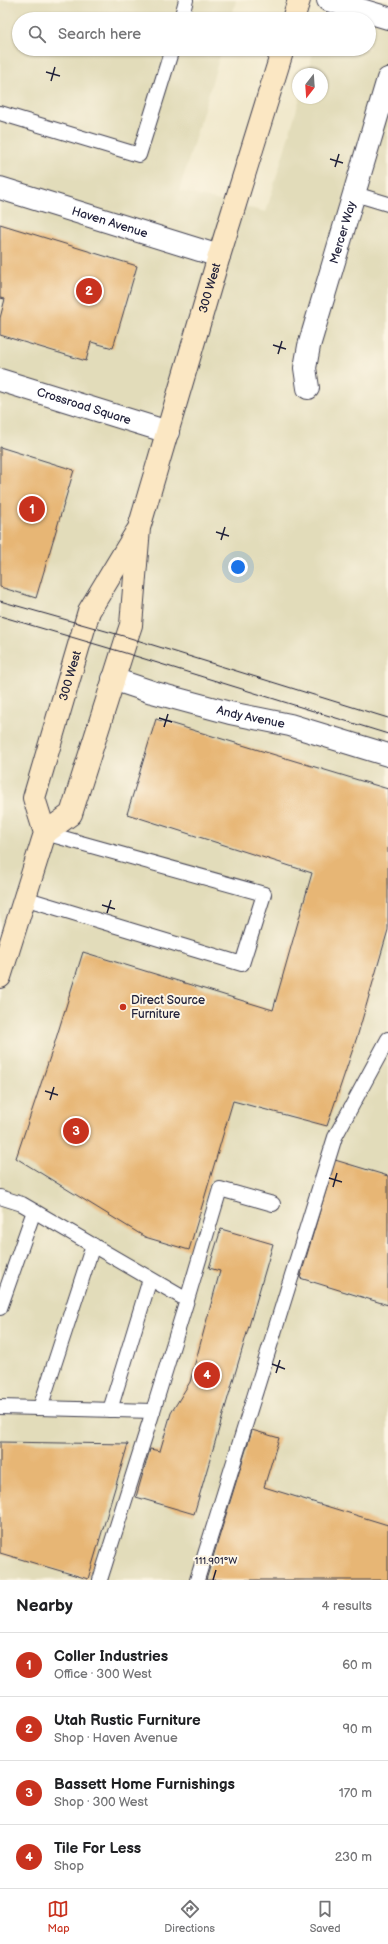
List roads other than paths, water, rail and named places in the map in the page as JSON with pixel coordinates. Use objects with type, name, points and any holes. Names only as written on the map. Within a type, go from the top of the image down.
[{"type":"main road","points":[[295,12],[299,0]]},
{"type":"main road","name":"300 West","points":[[139,528],[89,611],[34,798],[45,833],[71,814],[131,625],[139,528],[219,256],[281,56]]},
{"type":"main road","points":[[0,977],[6,939],[24,898],[45,833]]},
{"type":"street","points":[[328,0],[368,12]]},
{"type":"street","points":[[376,14],[388,18]]},
{"type":"street","name":"Mercer Way","points":[[308,388],[305,368],[309,346],[388,79]]},
{"type":"street","name":"Haven Avenue","points":[[0,188],[219,256]]},
{"type":"street","name":"Crossroad Square","points":[[0,380],[168,432]]},
{"type":"street","name":"Andy Avenue","points":[[113,679],[152,692],[230,713],[290,725],[388,755]]},
{"type":"lane","points":[[183,12],[186,0]]},
{"type":"lane","points":[[0,113],[139,156],[170,56]]},
{"type":"lane","points":[[355,194],[388,204]]},
{"type":"lane","points":[[24,898],[242,964],[264,894],[45,833]]},
{"type":"lane","points":[[197,1580],[335,1137],[388,1039]]},
{"type":"lane","points":[[100,1580],[220,1189],[273,1204]]},
{"type":"lane","points":[[0,1197],[22,1204],[187,1300]]},
{"type":"lane","points":[[0,1308],[34,1211]]},
{"type":"lane","points":[[40,1408],[93,1245]]},
{"type":"lane","points":[[110,1410],[150,1279]]},
{"type":"lane","points":[[0,1407],[153,1411]]},
{"type":"tram line","points":[[0,601],[127,637],[388,718]]},
{"type":"tram line","points":[[0,616],[388,734]]},
{"type":"place","name":"Utah Rustic Furniture","points":[[89,291]]},
{"type":"place","name":"Coller Industries","points":[[32,509]]},
{"type":"place","name":"Direct Source Furniture","points":[[123,1007]]},
{"type":"place","name":"Bassett Home Furnishings","points":[[76,1131]]},
{"type":"place","name":"Tile For Less","points":[[207,1375]]}]
